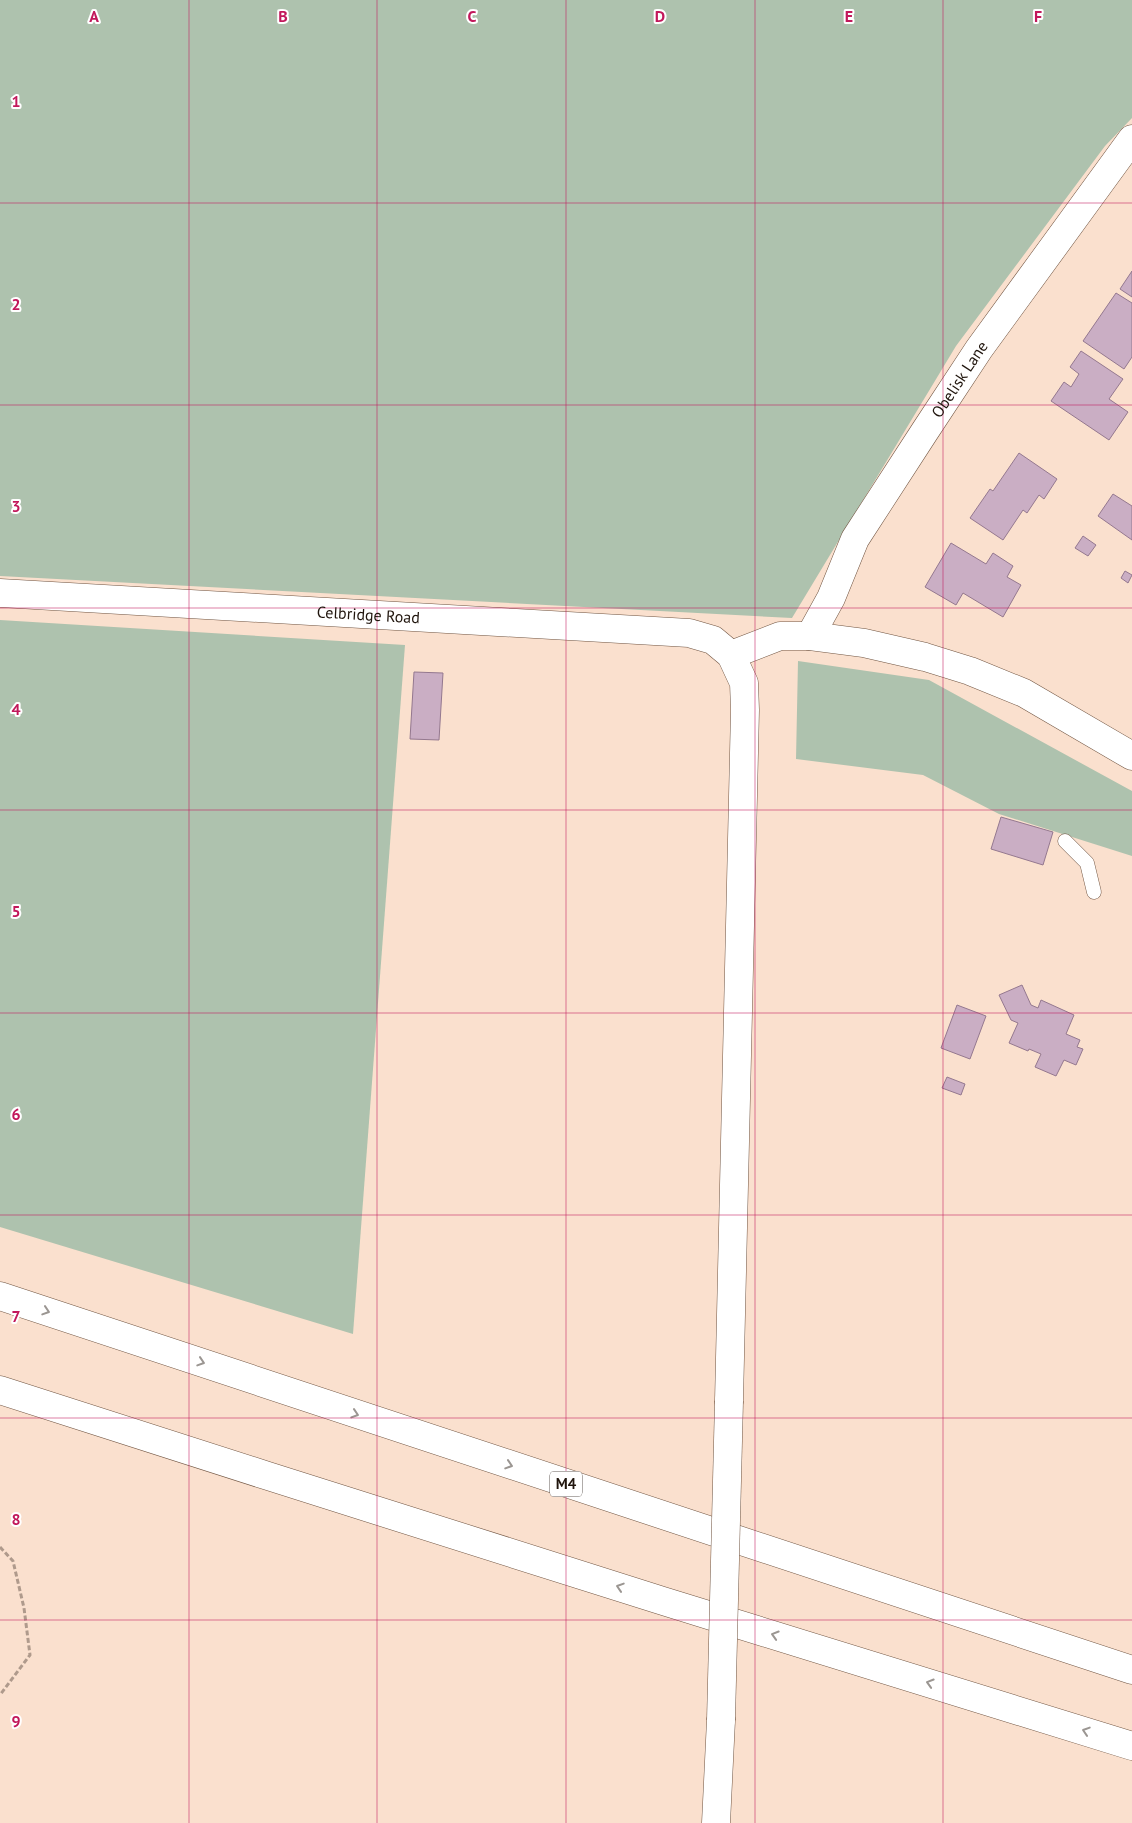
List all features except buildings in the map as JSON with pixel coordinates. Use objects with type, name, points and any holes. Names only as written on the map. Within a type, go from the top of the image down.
[{"type":"main road","name":"Obelisk Lane","points":[[810,636],[831,598],[855,539],[979,349],[1132,139]]},
{"type":"main road","name":"Celbridge Road","points":[[0,593],[689,633],[713,640],[731,655]]},
{"type":"main road","points":[[716,1823],[721,1720],[745,710],[744,684],[731,655],[780,636],[810,636],[864,643],[925,657],[970,671],[1024,693],[1132,756]]},
{"type":"main road","name":"M4","points":[[0,1296],[1132,1670]]},
{"type":"main road","points":[[0,1390],[663,1601],[1132,1746]]},
{"type":"lane","points":[[1065,841],[1087,863],[1094,892]]},
{"type":"path","points":[[0,1547],[13,1561],[24,1608],[30,1655],[0,1695]]},
{"type":"green space","points":[[0,0],[1132,0],[1132,118],[1105,146],[956,346],[792,618],[0,576]]},
{"type":"green space","points":[[0,620],[405,645],[353,1334],[0,1227]]},
{"type":"green space","points":[[798,661],[929,680],[1132,791],[1132,856],[999,814],[923,775],[796,759]]}]
